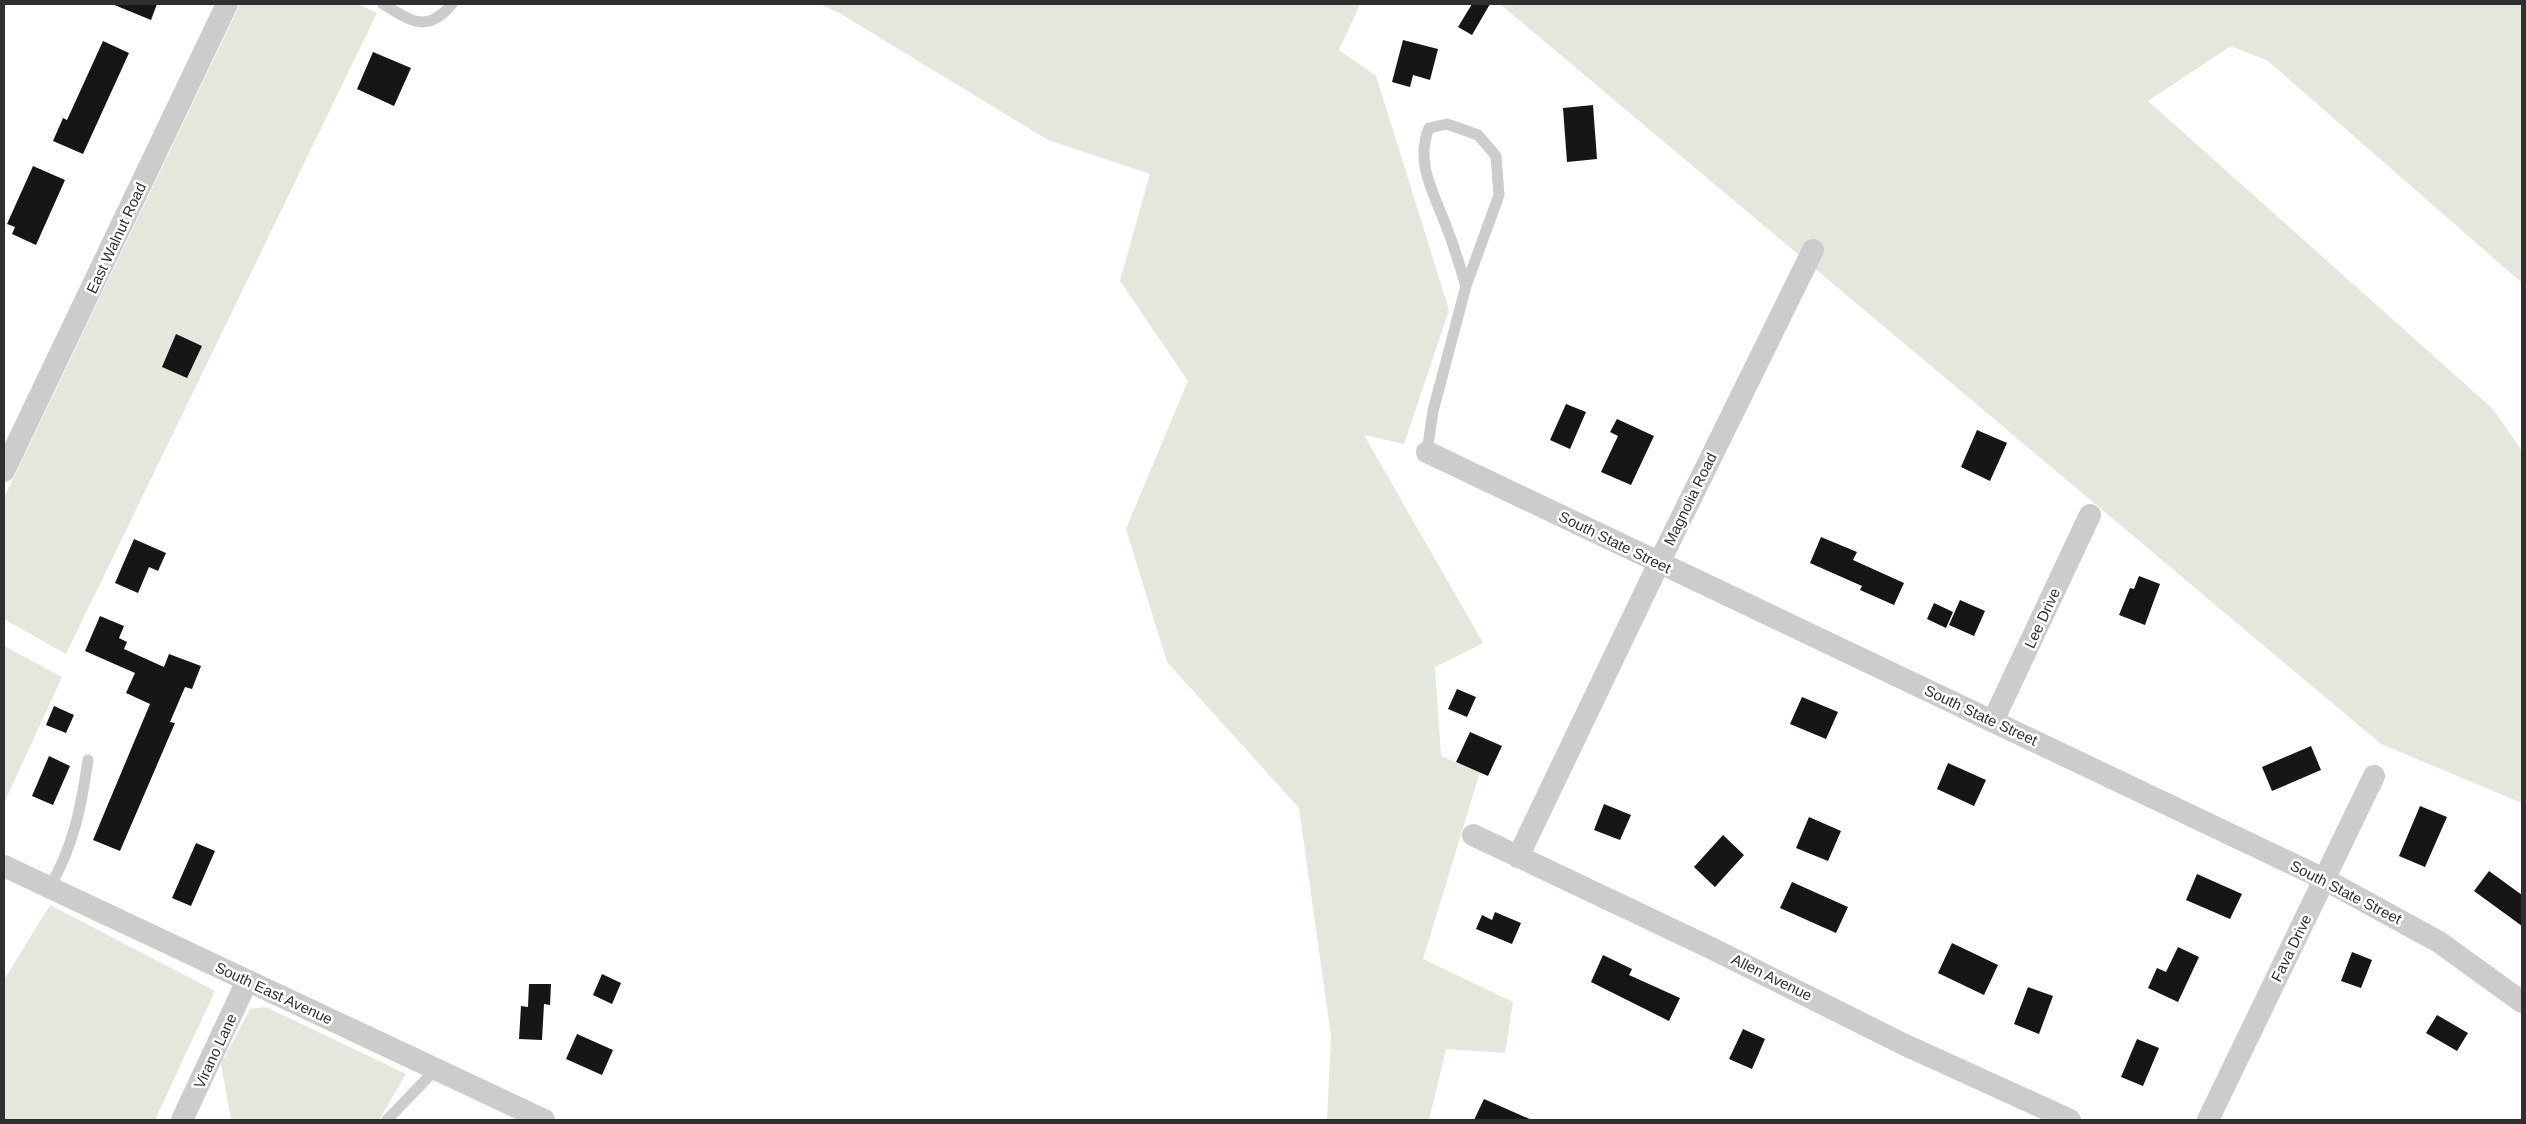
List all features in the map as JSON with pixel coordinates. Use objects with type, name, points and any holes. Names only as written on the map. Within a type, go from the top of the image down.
[{"type":"street","name":"East Walnut Road","points":[[4,471],[227,4]]},
{"type":"street","name":"Magnolia Road","points":[[1518,857],[1659,563],[1813,250]]},
{"type":"street","name":"South State Street","points":[[1426,452],[2324,879],[2439,942],[2522,1002]]},
{"type":"street","name":"Lee Drive","points":[[1993,721],[2090,515]]},
{"type":"street","name":"Fava Drive","points":[[2208,1120],[2374,776]]},
{"type":"street","name":"Allen Avenue","points":[[1473,835],[1754,969],[1903,1044],[2070,1120]]},
{"type":"street","name":"South East Avenue","points":[[4,866],[544,1120]]},
{"type":"street","name":"Virano Lane","points":[[182,1120],[247,981]]},
{"type":"lane","points":[[382,4],[417,22],[427,23],[443,15],[452,4]]},
{"type":"lane","points":[[1426,452],[1433,411],[1466,286],[1499,194],[1496,156],[1478,135],[1447,124],[1429,128],[1422,143],[1426,177],[1449,232],[1466,286]]},
{"type":"lane","points":[[49,888],[60,869],[79,816],[88,760]]},
{"type":"lane","points":[[387,1120],[436,1069]]},
{"type":"shaded area","points":[[240,4],[358,4],[377,13],[66,654],[4,619],[4,498]]},
{"type":"shaded area","points":[[820,4],[1360,4],[1339,50],[1376,76],[1449,310],[1404,444],[1364,435],[1483,643],[1435,667],[1441,756],[1480,772],[1423,959],[1513,1002],[1505,1053],[1446,1049],[1429,1120],[1327,1120],[1331,1036],[1299,808],[1167,662],[1126,529],[1188,381],[1120,281],[1150,174],[1048,140],[841,14]]},
{"type":"shaded area","points":[[1500,4],[2522,4],[2522,283],[2268,61],[2231,46],[2148,101],[2493,409],[2522,451],[2522,803],[2381,744]]},
{"type":"shaded area","points":[[4,646],[62,677],[4,803]]},
{"type":"shaded area","points":[[50,905],[215,991],[155,1120],[4,1120],[4,980]]},
{"type":"shaded area","points":[[266,1007],[406,1074],[379,1120],[231,1120],[221,1064],[250,1009]]},
{"type":"building","points":[[112,4],[157,4],[151,20]]},
{"type":"building","points":[[1472,4],[1490,4],[1472,35],[1458,27]]},
{"type":"building","points":[[1403,40],[1438,49],[1430,80],[1413,75],[1410,87],[1392,82]]},
{"type":"building","points":[[103,41],[129,53],[83,154],[53,141],[63,118],[67,120]]},
{"type":"building","points":[[373,52],[411,68],[394,106],[357,89]]},
{"type":"building","points":[[1593,105],[1597,159],[1567,162],[1563,108]]},
{"type":"building","points":[[33,166],[65,180],[36,245],[12,234],[15,227],[7,224]]},
{"type":"building","points":[[176,334],[202,346],[187,378],[162,367]]},
{"type":"building","points":[[1566,404],[1586,412],[1570,449],[1550,440]]},
{"type":"building","points":[[1617,419],[1654,436],[1631,485],[1601,472],[1618,436],[1610,432]]},
{"type":"building","points":[[1977,430],[2007,443],[1990,481],[1961,467]]},
{"type":"building","points":[[1821,537],[1857,552],[1853,560],[1904,583],[1894,605],[1860,590],[1862,586],[1810,563]]},
{"type":"building","points":[[134,539],[166,553],[158,571],[149,567],[138,593],[115,583]]},
{"type":"building","points":[[2139,576],[2160,584],[2145,625],[2119,615],[2130,588],[2134,589]]},
{"type":"building","points":[[1960,600],[1985,611],[1974,636],[1949,625]]},
{"type":"building","points":[[1934,603],[1953,612],[1946,628],[1927,619]]},
{"type":"building","points":[[100,616],[124,626],[119,638],[127,642],[124,649],[164,667],[169,654],[201,666],[192,689],[185,687],[170,722],[175,723],[120,851],[93,840],[150,704],[126,693],[135,673],[85,651]]},
{"type":"building","points":[[1457,689],[1476,697],[1467,717],[1448,709]]},
{"type":"building","points":[[1802,697],[1838,712],[1826,739],[1790,724]]},
{"type":"building","points":[[54,706],[74,715],[66,733],[46,725]]},
{"type":"building","points":[[1470,732],[1502,746],[1488,776],[1456,762]]},
{"type":"building","points":[[2311,746],[2321,770],[2272,791],[2262,767]]},
{"type":"building","points":[[49,756],[70,766],[53,805],[32,796]]},
{"type":"building","points":[[1948,763],[1986,780],[1974,806],[1937,789]]},
{"type":"building","points":[[1604,804],[1631,815],[1620,840],[1594,830]]},
{"type":"building","points":[[2420,806],[2447,817],[2425,867],[2399,856]]},
{"type":"building","points":[[1809,817],[1841,831],[1828,861],[1796,848]]},
{"type":"building","points":[[1723,835],[1744,855],[1715,887],[1694,867]]},
{"type":"building","points":[[196,843],[215,851],[191,906],[172,898]]},
{"type":"building","points":[[2489,871],[2522,895],[2522,926],[2474,891]]},
{"type":"building","points":[[2197,874],[2242,894],[2230,919],[2186,900]]},
{"type":"building","points":[[1792,882],[1848,907],[1836,933],[1780,908]]},
{"type":"building","points":[[1495,912],[1521,923],[1512,944],[1476,929],[1482,915],[1492,920]]},
{"type":"building","points":[[1952,943],[1998,965],[1984,995],[1938,973]]},
{"type":"building","points":[[2178,947],[2199,957],[2178,1002],[2148,988],[2157,968],[2166,972]]},
{"type":"building","points":[[2352,952],[2372,960],[2361,988],[2341,981]]},
{"type":"building","points":[[1603,955],[1632,969],[1629,975],[1680,998],[1669,1021],[1591,982]]},
{"type":"building","points":[[602,974],[621,983],[612,1004],[593,995]]},
{"type":"building","points":[[529,984],[551,984],[550,1005],[544,1004],[542,1040],[519,1039],[521,1006],[528,1007]]},
{"type":"building","points":[[2028,987],[2053,996],[2039,1034],[2014,1024]]},
{"type":"building","points":[[2437,1015],[2468,1033],[2457,1051],[2426,1033]]},
{"type":"building","points":[[1743,1029],[1765,1039],[1752,1069],[1729,1059]]},
{"type":"building","points":[[577,1034],[613,1050],[602,1075],[566,1059]]},
{"type":"building","points":[[2137,1039],[2159,1048],[2143,1086],[2121,1077]]},
{"type":"building","points":[[1484,1099],[1532,1120],[1474,1120]]}]
